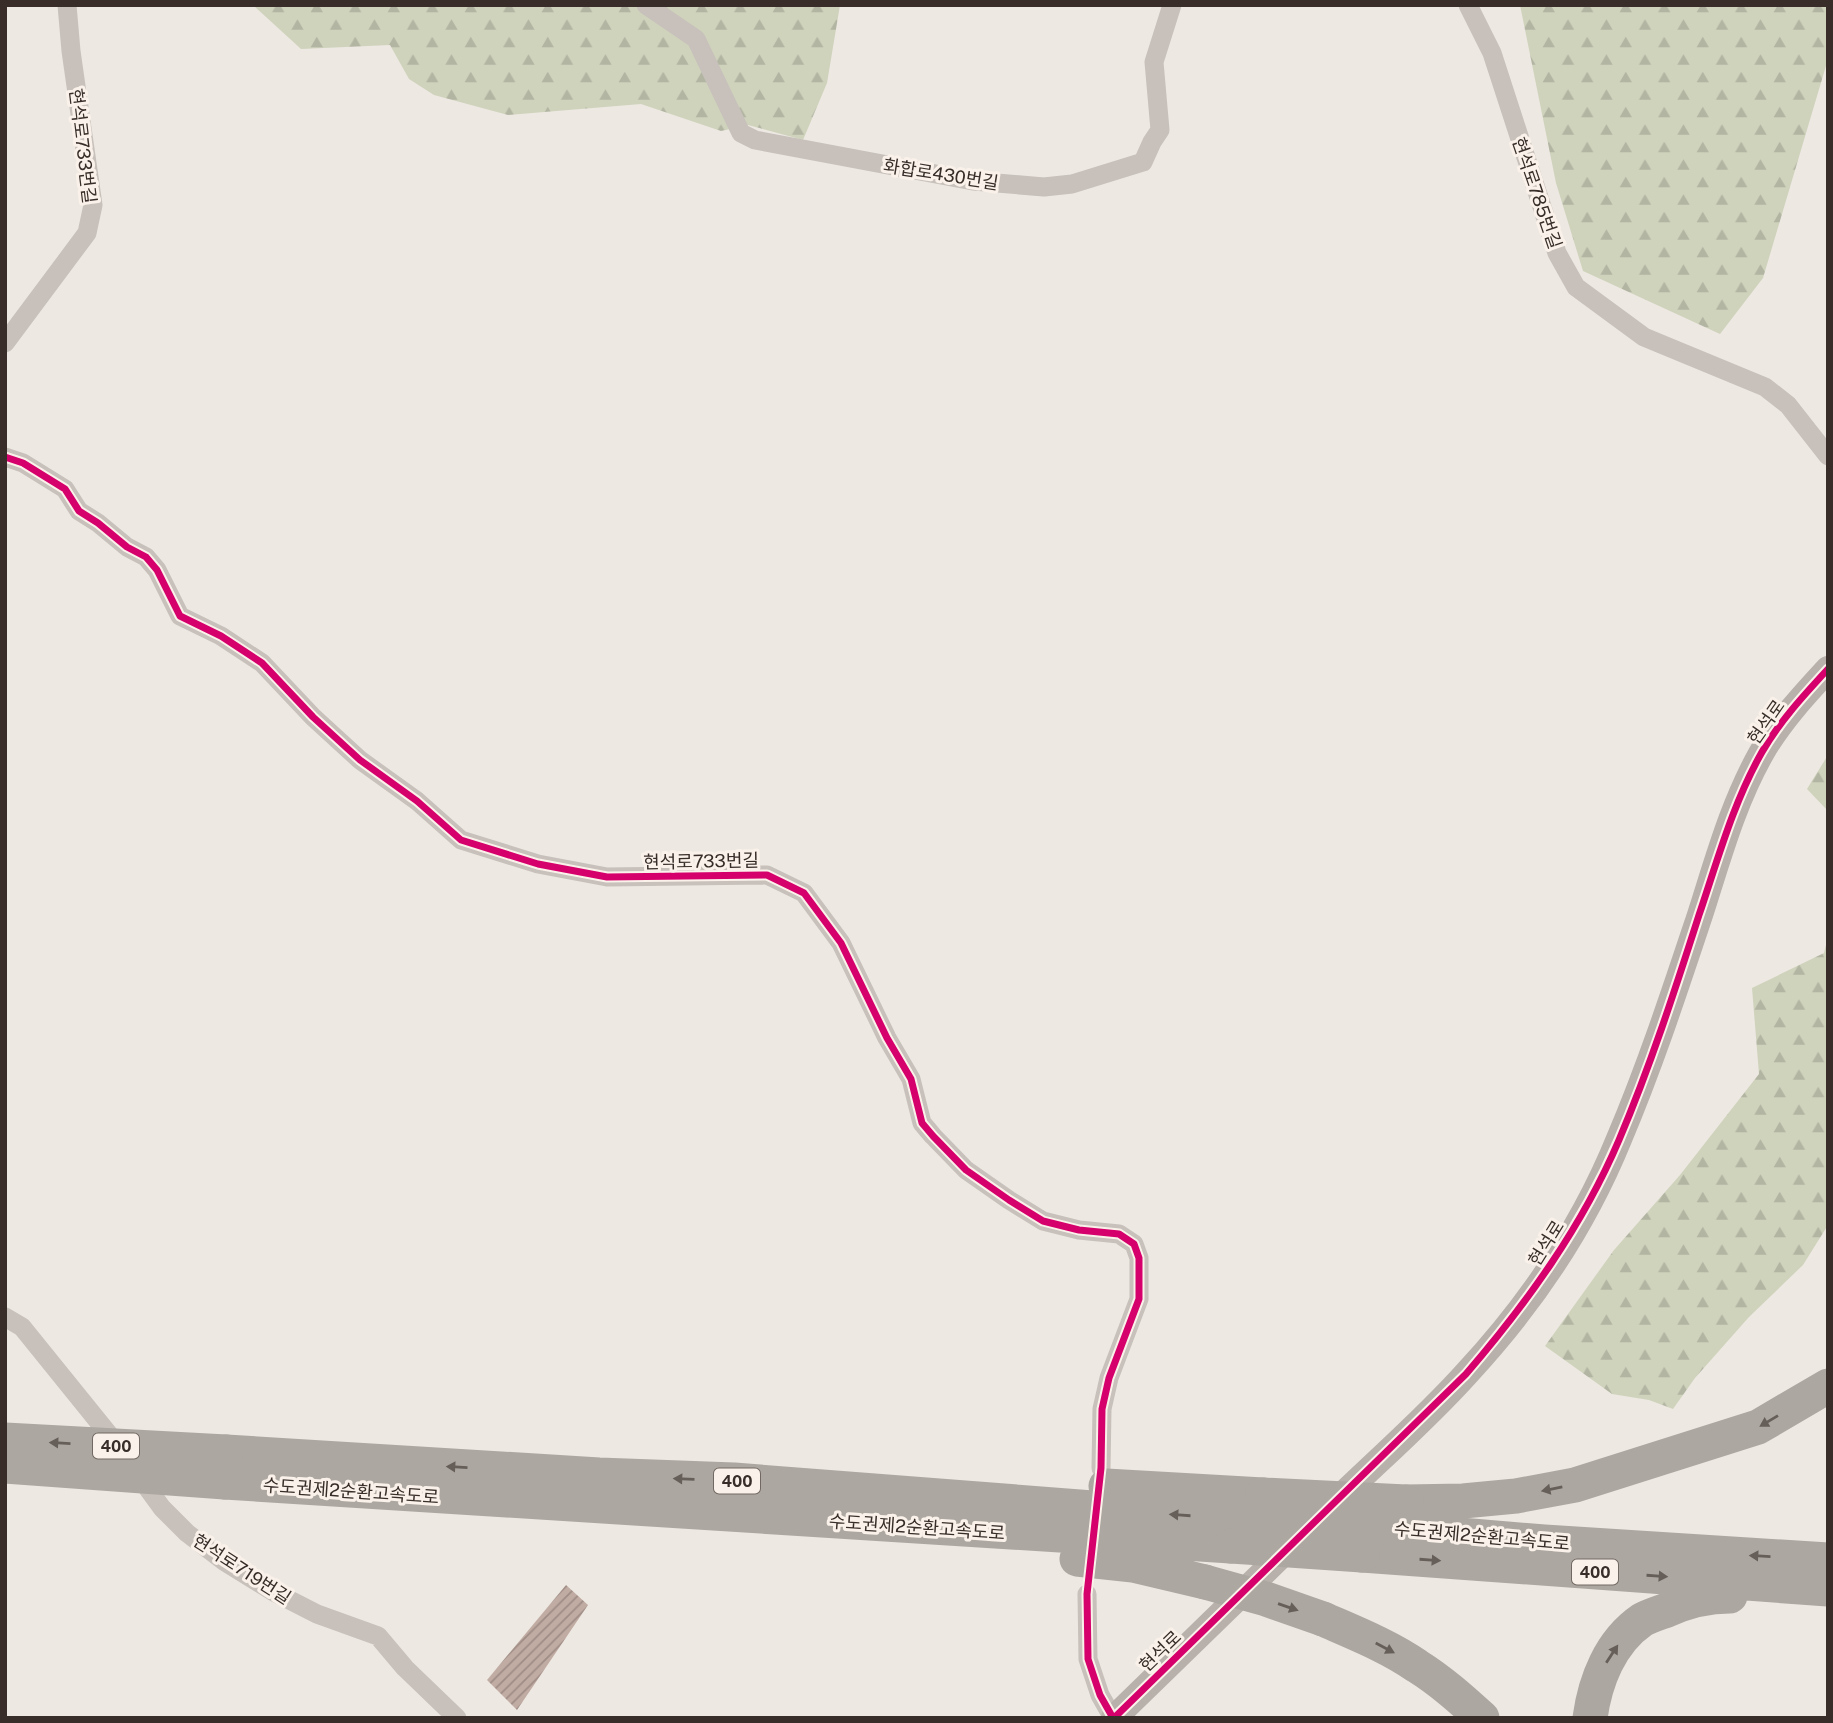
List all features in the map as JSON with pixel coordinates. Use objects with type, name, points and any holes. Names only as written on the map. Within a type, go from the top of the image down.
[{"type":"highway","points":[[1247,1521],[1406,1502],[1503,1497],[1575,1485],[1758,1427],[1828,1386]]},
{"type":"highway","name":"수도권제2순환고속도로","points":[[5,1440],[517,1502],[1247,1521]]},
{"type":"highway","name":"수도권제2순환고속도로","points":[[5,1466],[226,1467],[734,1480],[976,1481],[1370,1541],[1828,1589]]},
{"type":"highway","points":[[517,1502],[1133,1565],[1266,1599],[1323,1619],[1381,1645],[1416,1665],[1450,1689],[1482,1718]]},
{"type":"highway","name":"수도권제2순환고속도로","points":[[1370,1541],[1544,1542],[1828,1560]]},
{"type":"highway","points":[[1590,1718],[1600,1673],[1615,1647],[1642,1620],[1681,1604],[1717,1595],[1828,1596]]},
{"type":"street","name":"현석로733번길","points":[[5,343],[87,233],[93,205],[67,5]]},
{"type":"street","name":"화합로430번길","points":[[646,5],[696,39],[741,133],[755,141],[973,181],[1044,187],[1072,184],[1143,162],[1160,131],[1154,62],[1172,5]]},
{"type":"street","name":"현석로785번길","points":[[1468,5],[1492,53],[1556,253],[1576,287],[1643,337],[1765,387],[1788,405],[1828,456]]},
{"type":"street","name":"현석로733번길","points":[[5,457],[23,463],[65,489],[79,511],[127,547],[146,557],[157,570],[180,616],[221,636],[262,663],[313,717],[360,760],[416,801],[461,840],[538,864],[607,877],[767,875],[804,893],[841,943],[887,1038],[911,1079],[922,1124],[933,1136],[966,1170],[1043,1221],[1079,1230],[1119,1234],[1135,1244],[1139,1258],[1139,1299],[1109,1378],[1102,1409],[1101,1468]]},
{"type":"street","name":"현석로","points":[[1114,1718],[1466,1374],[1547,1272],[1581,1217],[1619,1140],[1668,1008],[1718,855],[1747,781],[1778,727],[1828,669]]},
{"type":"street","name":"현석로719번길","points":[[5,1317],[22,1327],[117,1444],[162,1508],[187,1534],[272,1591],[317,1614],[378,1636],[405,1668],[457,1718]]},
{"type":"street","points":[[1087,1594],[1088,1659],[1100,1695],[1114,1718]]},
{"type":"green space","points":[[253,5],[840,5],[827,83],[803,140],[748,125],[721,131],[641,104],[508,115],[434,95],[409,79],[390,45],[301,49]]},
{"type":"green space","points":[[1520,5],[1828,5],[1828,59],[1763,278],[1720,334],[1583,271],[1556,183]]},
{"type":"green space","points":[[1828,755],[1828,811],[1807,789]]},
{"type":"green space","points":[[1828,937],[1828,1225],[1803,1265],[1749,1317],[1695,1378],[1673,1409],[1649,1400],[1612,1394],[1545,1346],[1614,1250],[1680,1175],[1759,1074],[1752,988],[1824,953]]},
{"type":"building","points":[[566,1585],[588,1605],[517,1710],[487,1680]]},
{"type":"cycle path","points":[[5,457],[23,463],[65,489],[79,511],[127,547],[146,557],[157,570],[180,616],[221,636],[262,663],[313,717],[360,760],[417,801],[461,840],[538,864],[607,877],[767,875],[804,893],[841,943],[887,1038],[911,1079],[922,1123],[933,1136],[966,1170],[1043,1221],[1079,1230],[1119,1234],[1134,1244],[1139,1258],[1139,1299],[1109,1378],[1102,1409],[1101,1468],[1087,1594],[1088,1659],[1100,1695],[1113,1718]]},
{"type":"cycle path","points":[[1114,1718],[1466,1374],[1552,1263],[1588,1203],[1619,1140],[1662,1028],[1727,832],[1752,771],[1777,730],[1828,669]]}]
